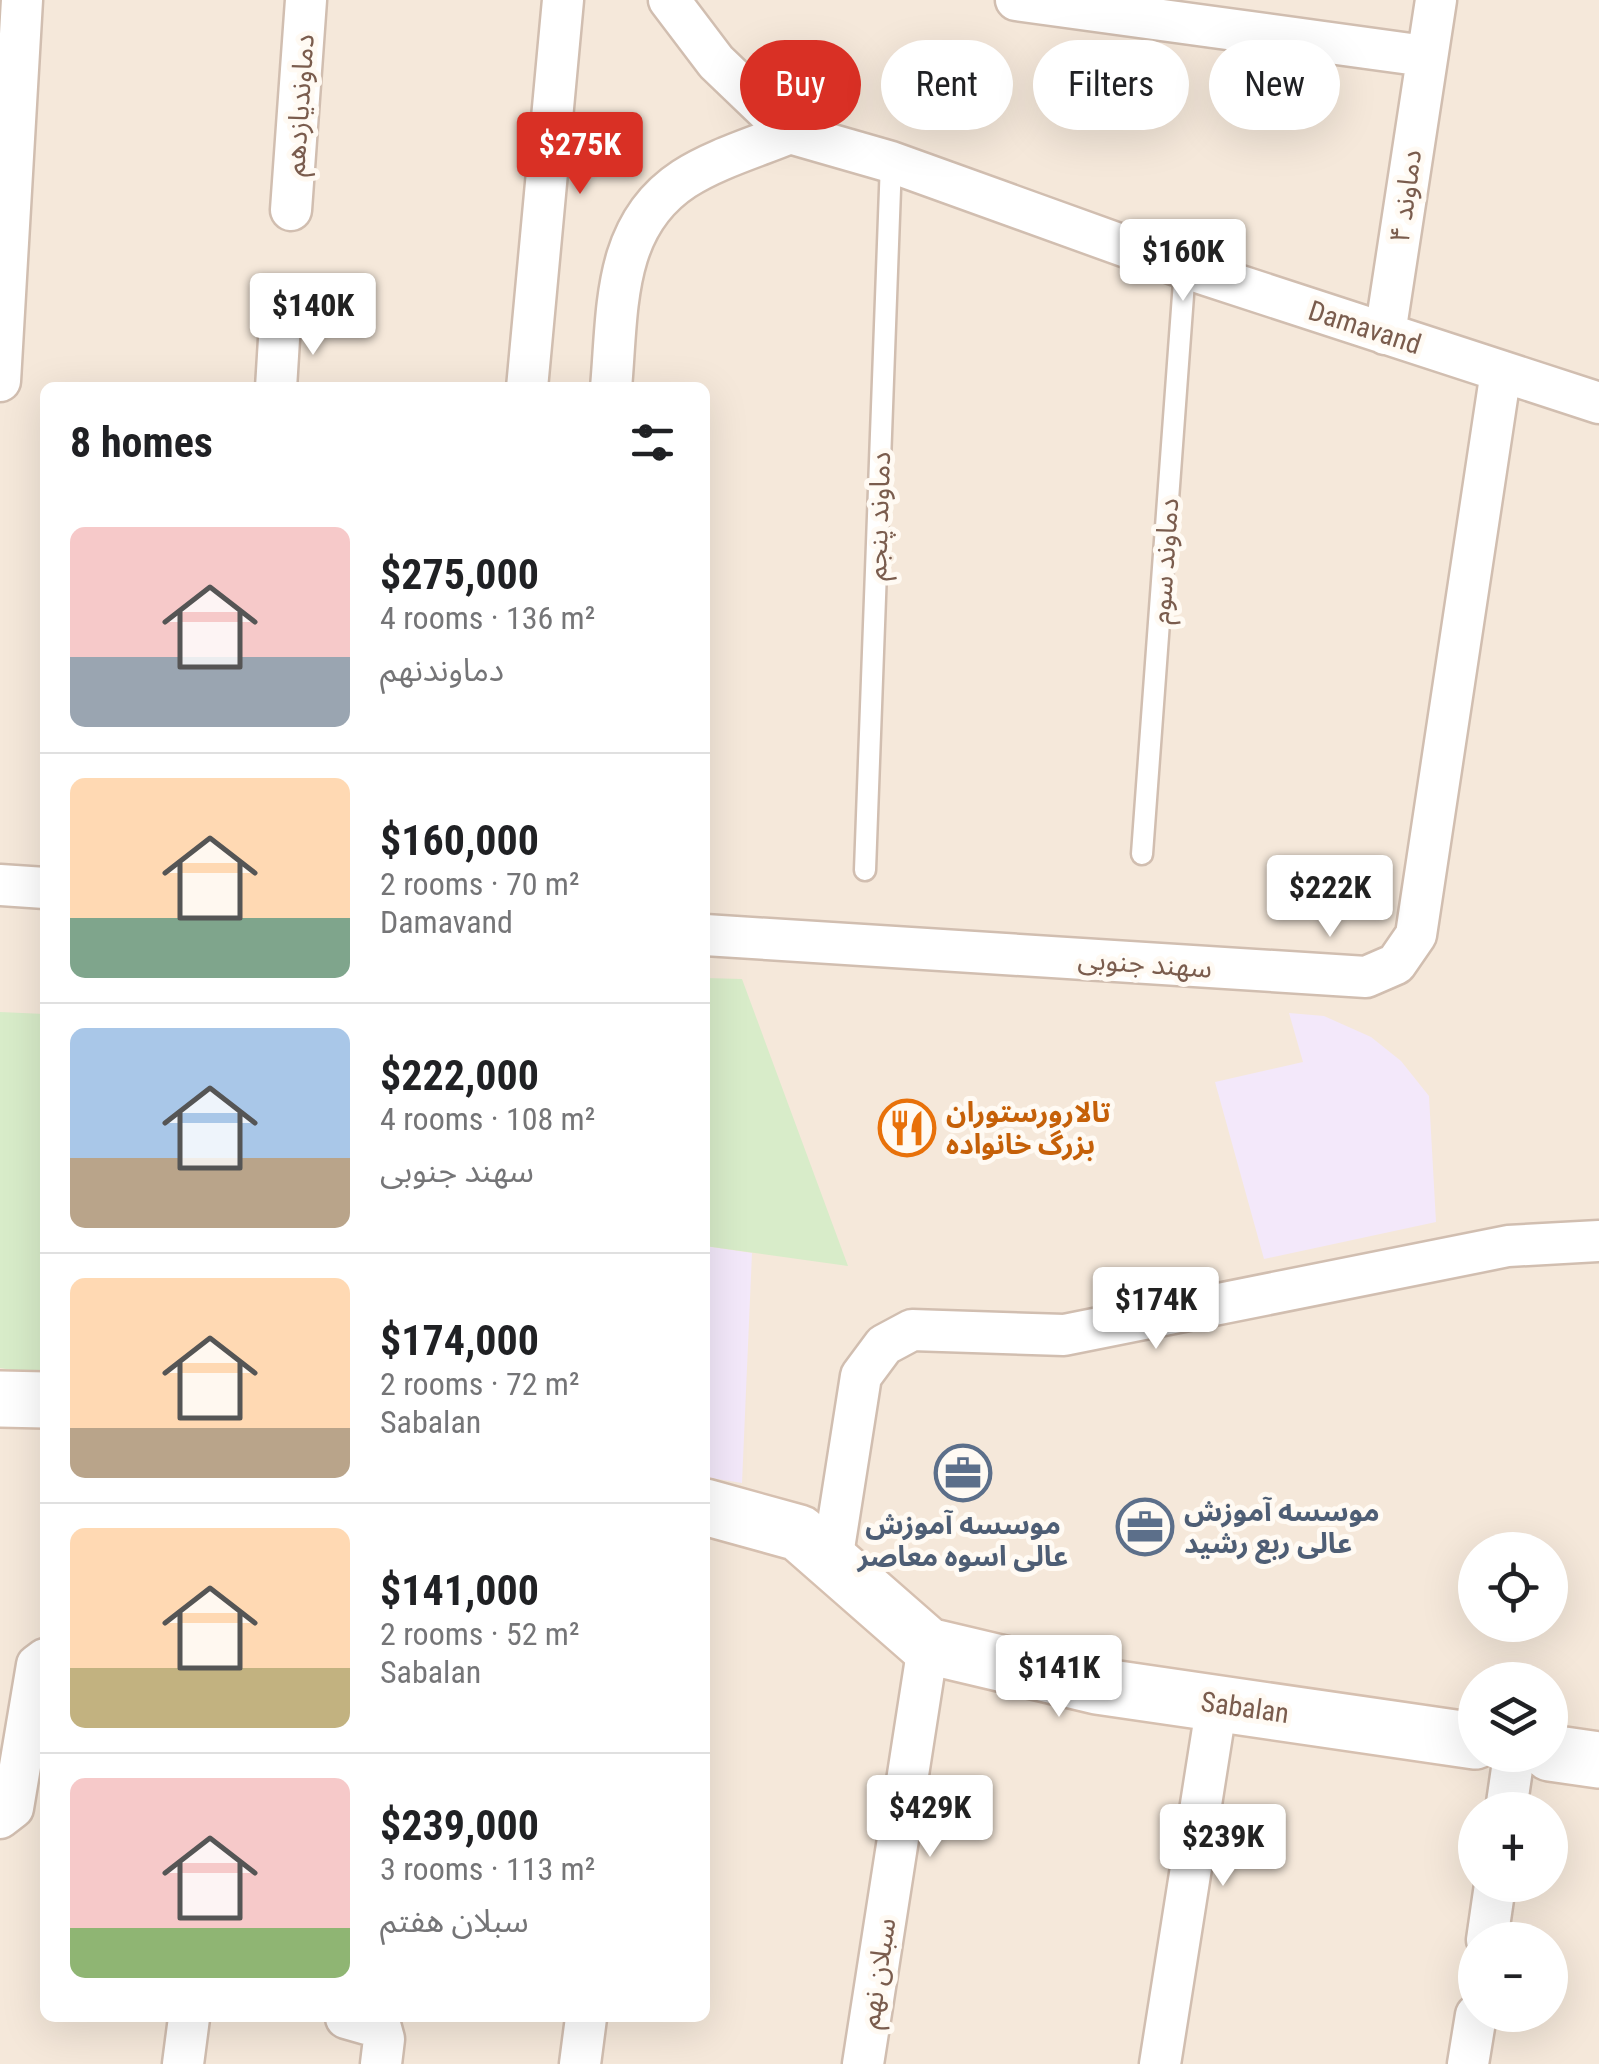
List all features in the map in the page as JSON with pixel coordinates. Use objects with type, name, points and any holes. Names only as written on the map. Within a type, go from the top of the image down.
[{"type":"street","points":[[0,381],[22,0]]},
{"type":"street","name":"دماوندیازدهم","points":[[292,210],[306,0]]},
{"type":"street","points":[[528,382],[563,0]]},
{"type":"street","points":[[611,382],[622,274],[632,236],[657,199],[687,176],[790,133],[716,62],[669,0]]},
{"type":"street","points":[[1016,0],[1425,56]]},
{"type":"street","name":"دماوند ۴","points":[[1386,334],[1436,0]]},
{"type":"street","name":"Damavand","points":[[790,133],[891,162],[1185,268],[1599,403]]},
{"type":"street","points":[[276,382],[280,323]]},
{"type":"street","name":"سهند جنوبی","points":[[710,936],[1366,977],[1396,964],[1416,935],[1501,370]]},
{"type":"street","points":[[0,885],[40,888]]},
{"type":"street","points":[[832,1560],[861,1376],[884,1345],[912,1330],[1064,1335],[1508,1246],[1599,1241]]},
{"type":"street","points":[[0,1398],[40,1400]]},
{"type":"street","name":"Sabalan","points":[[710,1508],[800,1532],[928,1646],[1097,1686],[1458,1738]]},
{"type":"street","name":"سبلان نهم","points":[[862,2064],[928,1646]]},
{"type":"street","points":[[0,1818],[13,1808],[40,1664]]},
{"type":"street","points":[[1160,2064],[1217,1703]]},
{"type":"street","points":[[1568,1755],[1599,1760]]},
{"type":"street","points":[[182,2064],[188,2022]]},
{"type":"street","points":[[360,2022],[381,2028],[381,2064]]},
{"type":"street","points":[[580,2064],[585,2022]]},
{"type":"street","points":[[1468,2064],[1473,2032]]},
{"type":"lane","name":"دماوند پنجم","points":[[865,870],[891,162]]},
{"type":"lane","name":"دماوند سوم","points":[[1142,854],[1185,268]]},
{"type":"shaded area","points":[[0,0],[1599,0],[1599,2064],[0,2064]]},
{"type":"shaded area","points":[[1289,1013],[1324,1016],[1371,1037],[1401,1061],[1429,1096],[1436,1222],[1264,1259],[1215,1082],[1303,1062]]},
{"type":"shaded area","points":[[710,1247],[752,1253],[742,1483],[710,1478]]},
{"type":"green space","points":[[710,978],[742,979],[848,1266],[710,1247]]},
{"type":"green space","points":[[0,1012],[40,1014],[40,1374],[0,1368]]},
{"type":"place","name":"تالارورستوران بزرگ خانواده","points":[[907,1128]]},
{"type":"place","name":"موسسه آموزش عالی اسوه معاصر","points":[[963,1473]]},
{"type":"place","name":"موسسه آموزش عالی ربع رشید","points":[[1145,1527]]}]
